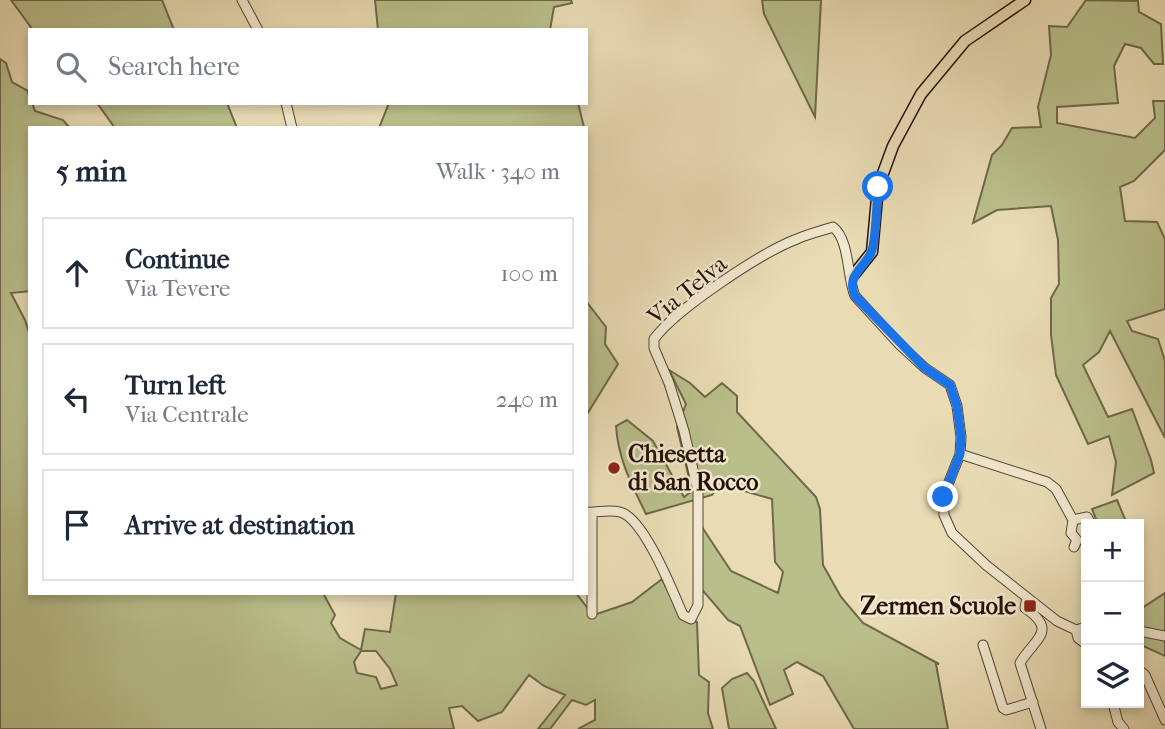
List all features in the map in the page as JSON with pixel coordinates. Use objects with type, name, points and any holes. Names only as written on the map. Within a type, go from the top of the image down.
[{"type":"main road","points":[[852,277],[872,252],[878,187],[893,146],[921,94],[965,41],[1026,0]]},
{"type":"street","points":[[242,0],[257,28]]},
{"type":"street","points":[[286,105],[292,126]]},
{"type":"street","name":"Via Telva","points":[[592,614],[589,513],[620,512],[630,516],[654,550],[683,615],[691,619],[698,605],[698,491],[684,431],[669,383],[654,348],[654,338],[675,317],[727,279],[792,241],[833,227],[839,234],[852,277]]},
{"type":"street","points":[[852,277],[852,289],[863,304],[925,368],[950,385],[957,406],[961,437],[960,454],[943,497],[944,515],[952,533],[1027,598],[1064,625],[1081,629]]},
{"type":"street","points":[[960,454],[1047,482],[1056,489],[1073,520],[1072,533],[1077,540],[1074,547]]},
{"type":"street","points":[[1073,520],[1088,519]]},
{"type":"street","points":[[1027,598],[1025,608],[1038,617],[1043,627],[1041,638],[1020,663],[1041,729]]},
{"type":"street","points":[[1144,632],[1165,636]]},
{"type":"street","points":[[983,645],[1003,708],[1015,709],[1033,702]]},
{"type":"street","points":[[1144,674],[1165,720]]},
{"type":"street","points":[[1114,708],[1118,722],[1124,729]]},
{"type":"green space","points":[[11,0],[162,0],[173,28],[32,28]]},
{"type":"green space","points":[[375,0],[571,0],[572,3],[554,7],[550,28],[378,28]]},
{"type":"green space","points":[[762,0],[821,0],[815,117],[764,14]]},
{"type":"green space","points":[[1086,0],[1138,1],[1139,12],[1161,24],[1163,64],[1154,64],[1141,48],[1125,44],[1114,66],[1118,103],[1057,107],[1057,123],[1135,138],[1155,118],[1153,101],[1165,101],[1165,150],[1134,181],[1120,187],[1125,221],[1157,222],[1165,239],[1165,309],[1127,321],[1132,331],[1158,339],[1165,361],[1165,438],[1110,331],[1099,352],[1083,365],[1108,417],[1132,409],[1154,473],[1112,495],[1116,462],[1109,436],[1088,444],[1056,375],[1051,335],[1051,298],[1059,284],[1058,240],[1051,206],[997,210],[973,223],[992,155],[1012,128],[1041,127],[1038,107],[1051,55],[1049,26],[1067,27]]},
{"type":"green space","points":[[0,59],[6,63],[12,82],[28,91],[28,105],[33,105],[35,111],[63,120],[68,126],[28,126],[28,291],[11,293],[28,329],[28,595],[324,595],[335,615],[331,623],[340,638],[361,650],[365,629],[390,632],[396,595],[578,595],[592,614],[597,614],[632,602],[662,579],[680,615],[697,622],[699,675],[709,682],[708,713],[713,729],[578,729],[595,720],[595,700],[586,705],[572,700],[550,729],[538,729],[565,695],[544,686],[529,675],[502,712],[478,721],[462,706],[449,708],[454,729],[0,729]],"holes":[[[361,651],[376,651],[390,669],[397,685],[381,689],[376,677],[357,673],[354,662]]]},
{"type":"green space","points":[[98,105],[228,105],[236,126],[114,126]]},
{"type":"green space","points":[[388,105],[578,105],[584,126],[380,126]]},
{"type":"green space","points":[[588,304],[606,327],[605,344],[618,364],[588,413]]},
{"type":"green space","points":[[669,370],[690,383],[705,397],[722,383],[737,396],[737,412],[816,497],[820,509],[823,565],[841,597],[863,623],[939,664],[936,664],[948,729],[854,729],[823,676],[797,662],[784,670],[793,694],[770,705],[740,626],[728,620],[698,585],[698,521],[731,571],[778,593],[783,572],[775,562],[772,499],[720,484],[712,495],[646,514],[623,461],[616,426],[627,420],[653,441],[684,497],[692,491],[677,427],[686,404]]},
{"type":"green space","points":[[1117,500],[1125,519],[1096,519],[1092,509]]},
{"type":"green space","points":[[1165,593],[1165,656],[1144,646],[1144,607]]},
{"type":"green space","points":[[747,673],[754,681],[776,729],[729,729],[722,688],[732,679]]},
{"type":"place","name":"Chiesetta di San Rocco","points":[[614,468]]},
{"type":"place","name":"Zermen Scuole","points":[[1030,606]]},
{"type":"route","points":[[878,187],[872,252],[852,277],[852,289],[855,296],[900,345],[925,368],[950,385],[957,406],[960,454],[943,497]]}]
